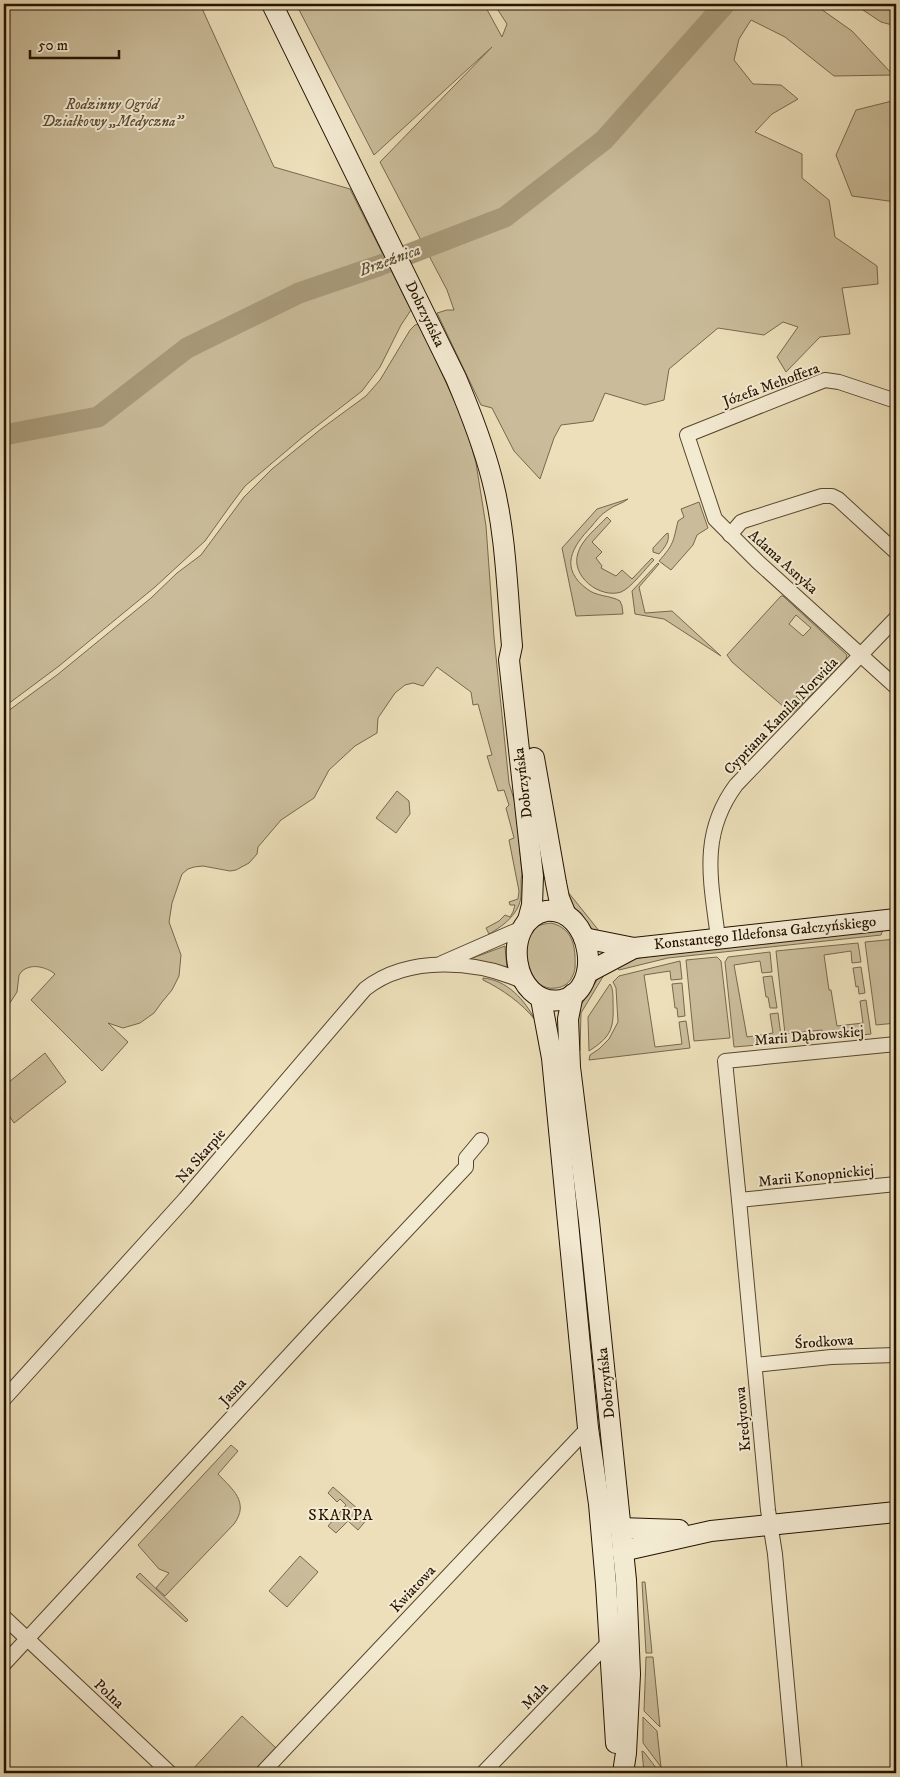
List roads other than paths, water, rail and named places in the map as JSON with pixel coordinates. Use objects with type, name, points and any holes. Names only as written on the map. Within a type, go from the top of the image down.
[{"type":"main road","name":"Dobrzyńska","points":[[272,4],[456,378],[477,430],[492,479],[501,534],[512,646],[509,660],[534,884],[532,906],[525,924]]},
{"type":"main road","name":"Dobrzyńska","points":[[512,646],[519,662],[556,884],[566,915]]},
{"type":"main road","points":[[556,911],[566,915],[577,924],[584,938],[588,958],[587,973],[582,984],[574,994],[562,1000],[541,999],[532,993],[524,982],[520,971],[517,953],[519,937],[525,924],[538,913],[556,911]]},
{"type":"main road","name":"Konstantego Ildefonsa Gałczyńskiego","points":[[584,938],[634,948],[896,919]]},
{"type":"main road","name":"Konstantego Ildefonsa Gałczyńskiego","points":[[587,973],[634,948]]},
{"type":"main road","name":"Dobrzyńska","points":[[574,994],[568,1019],[570,1067],[590,1229],[619,1503],[620,1528],[612,1553],[606,1584],[616,1750],[623,1773]]},
{"type":"main road","name":"Dobrzyńska","points":[[541,999],[552,1058],[588,1428],[599,1504],[600,1530],[626,1580],[630,1674],[626,1753],[623,1773]]},
{"type":"main road","points":[[612,1553],[711,1531],[896,1512]]},
{"type":"main road","points":[[620,1528],[711,1531]]},
{"type":"street","name":"Józefa Mehoffera","points":[[687,435],[825,380],[839,382],[896,401]]},
{"type":"street","name":"Adama Asnyka","points":[[687,435],[714,520],[896,687]]},
{"type":"street","points":[[730,535],[741,522],[746,520],[822,496],[832,496],[846,505],[896,552]]},
{"type":"street","name":"Cypriana Kamila Norwida","points":[[718,938],[710,855],[714,829],[725,803],[736,785],[862,656],[896,618]]},
{"type":"street","points":[[439,964],[525,924]]},
{"type":"street","points":[[439,964],[471,966],[492,970],[524,982]]},
{"type":"street","name":"Na Skarpie","points":[[4,1399],[9,1384],[100,1291],[191,1192],[365,989],[394,973],[439,964]]},
{"type":"street","name":"Marii Dąbrowskiej","points":[[724,1061],[896,1044]]},
{"type":"street","name":"Kredytowa","points":[[724,1061],[770,1525],[783,1631],[795,1773]]},
{"type":"street","name":"Jasna","points":[[4,1664],[318,1324],[466,1167],[466,1158],[481,1140]]},
{"type":"street","name":"Marii Konopnickiej","points":[[739,1200],[896,1184]]},
{"type":"street","name":"Środkowa","points":[[755,1365],[831,1357],[896,1355]]},
{"type":"street","name":"Kwiatowa","points":[[262,1773],[588,1428]]},
{"type":"street","points":[[600,1530],[620,1528]]},
{"type":"street","points":[[4,1617],[27,1639]]},
{"type":"street","name":"Polna","points":[[27,1639],[170,1773]]},
{"type":"street","name":"Mała","points":[[483,1773],[610,1640]]},
{"type":"waterway","name":"Brzeźnica","points":[[4,435],[98,417],[187,348],[299,293],[378,266],[505,217],[604,140],[725,4]]},
{"type":"district","name":"SKARPA","points":[[341,1515]]},
{"type":"park label","name":"Rodzinny Ogród Działkowy „Medyczna”","points":[[112,112]]}]
